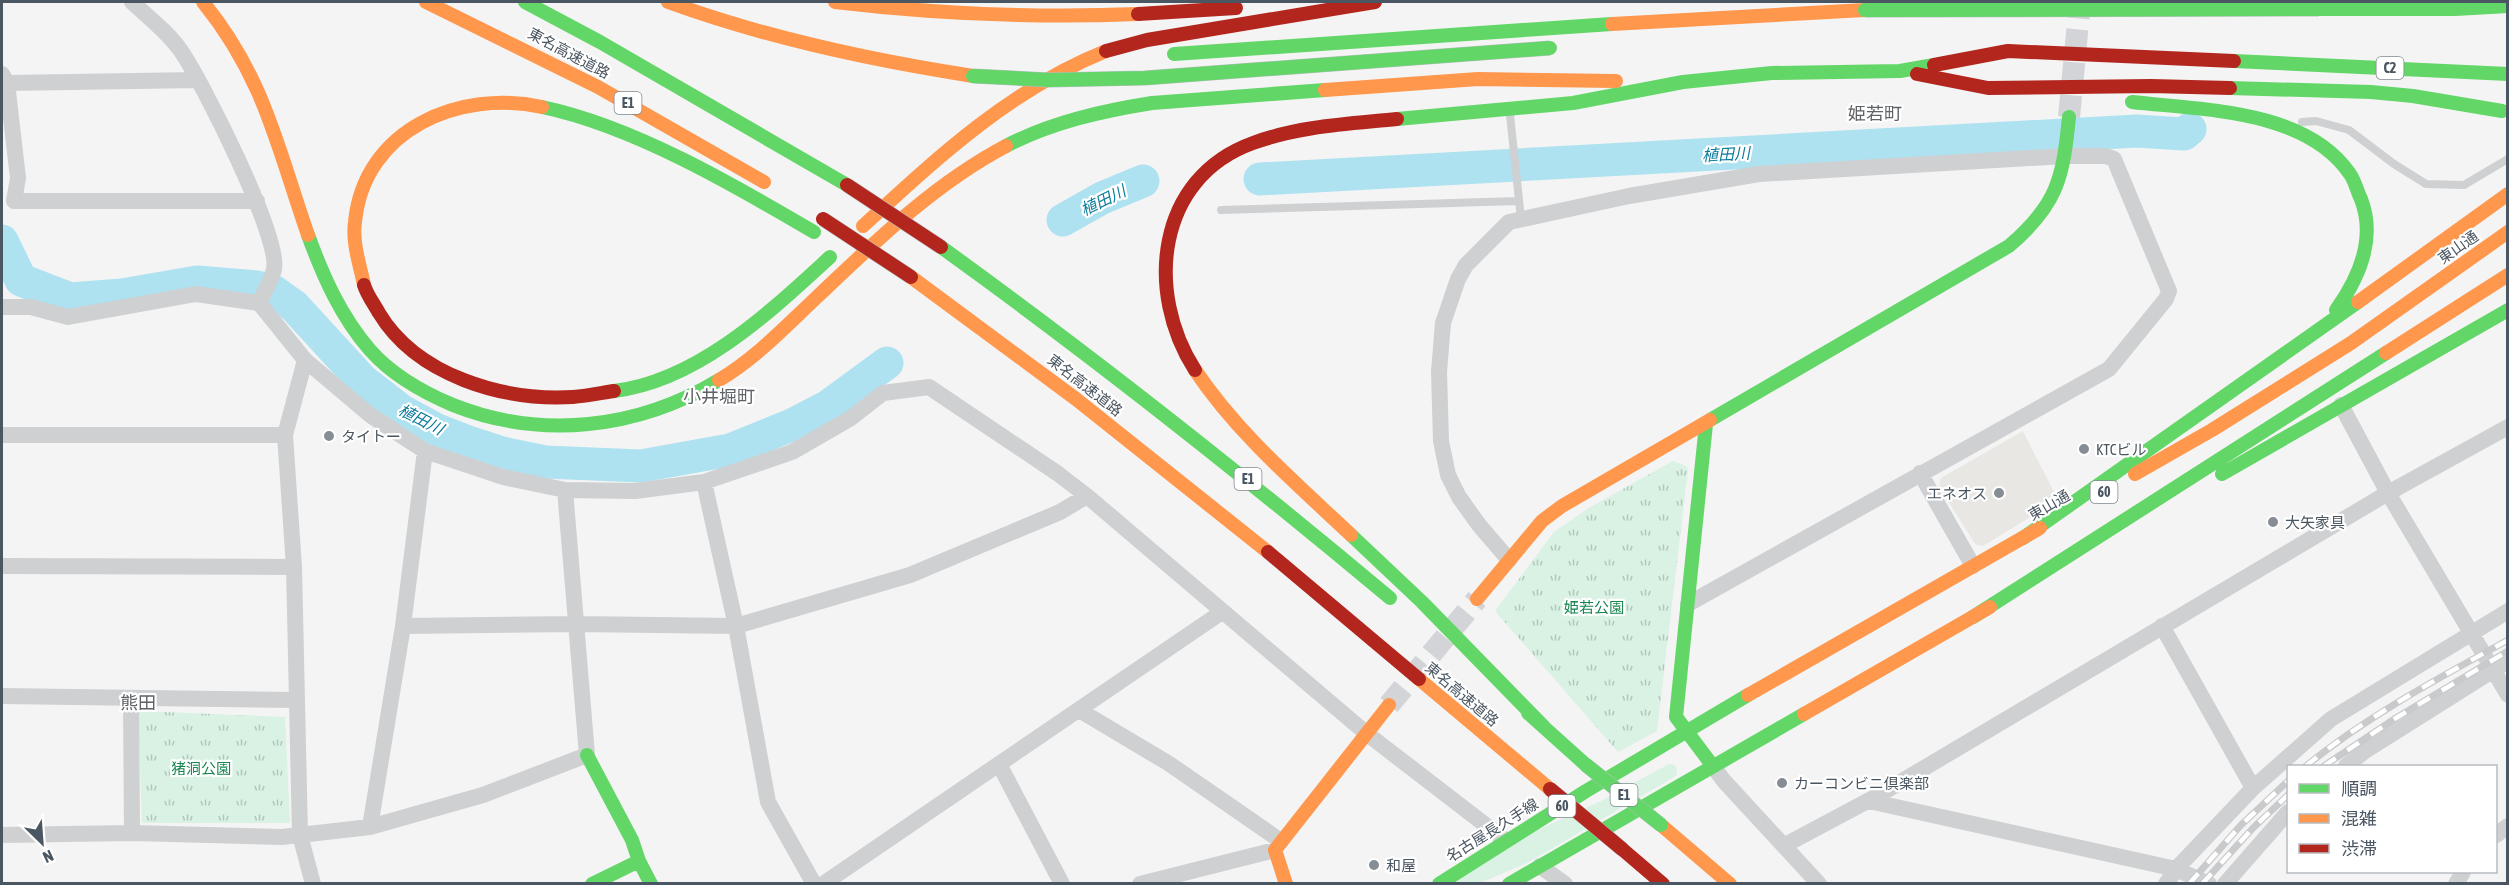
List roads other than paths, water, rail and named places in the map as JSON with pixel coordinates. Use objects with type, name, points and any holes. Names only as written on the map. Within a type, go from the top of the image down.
[{"type":"main road","points":[[203,2],[236,45],[252,75],[266,106],[321,273],[353,329],[370,351],[415,387],[468,411],[528,425],[557,426],[615,421],[673,404],[701,391],[750,358],[845,270],[935,193],[1009,143],[1066,120],[1110,109],[1152,103],[1478,79],[1683,82]]},
{"type":"main road","name":"東名高速道路","points":[[426,2],[502,36],[581,77],[712,150],[772,187]]},
{"type":"main road","name":"東名高速道路","points":[[525,2],[600,42],[847,185],[941,247],[1046,322],[1199,441],[1399,605]]},
{"type":"main road","points":[[668,2],[730,25],[810,47],[893,64],[973,76],[1050,80],[1145,78],[1554,48]]},
{"type":"main road","points":[[834,2],[913,11],[1000,16],[1102,15],[1248,7]]},
{"type":"main road","points":[[1271,5],[1317,2]]},
{"type":"main road","points":[[873,270],[824,239],[725,182],[634,138],[564,112],[509,102],[459,106],[435,115],[405,134],[384,154],[365,184],[357,204],[354,229],[355,253],[360,279],[369,301],[397,339],[418,357],[466,380],[502,391],[554,399],[594,396],[643,386],[672,374],[723,346],[778,303],[948,150],[1029,90],[1085,59],[1110,49],[1160,38],[1376,2]]},
{"type":"main road","points":[[1157,56],[1547,27],[1865,10],[2034,7],[2241,11],[2455,9],[2508,6]]},
{"type":"main road","points":[[1668,35],[1865,10]]},
{"type":"main road","name":"C2","points":[[1900,71],[2008,51],[2508,74]]},
{"type":"main road","points":[[948,150],[985,126],[1060,85],[1113,66]]},
{"type":"main road","points":[[1544,726],[1422,603],[1266,455],[1213,397],[1199,378],[1178,337],[1170,313],[1164,270],[1166,246],[1181,203],[1193,185],[1210,168],[1251,143],[1313,127],[1573,103],[1683,82],[1772,73],[1900,71],[1988,88],[2151,86],[2371,92],[2435,99],[2502,111]]},
{"type":"main road","points":[[2025,88],[2232,114],[2279,123],[2313,139],[2338,160],[2356,185],[2365,216],[2365,249],[2355,281],[2334,313],[2301,343]]},
{"type":"main road","points":[[1477,599],[1542,520],[1562,506],[2009,246],[2029,230],[2055,195],[2066,151],[2069,117]]},
{"type":"main road","points":[[2023,538],[2508,194]]},
{"type":"main road","name":"東名高速道路","points":[[818,216],[911,277],[1094,412],[1229,520],[1663,884]]},
{"type":"main road","name":"東山通","points":[[1687,732],[2282,387],[2351,343],[2508,232]]},
{"type":"main road","points":[[1972,617],[2508,275]]},
{"type":"main road","points":[[2433,324],[2508,284]]},
{"type":"main road","points":[[902,288],[1094,412]]},
{"type":"main road","points":[[1509,884],[1712,765],[2508,310]]},
{"type":"main road","points":[[1706,424],[1676,717],[1712,765]]},
{"type":"main road","name":"東名高速道路","points":[[1435,635],[1544,726],[1586,765],[1730,884]]},
{"type":"main road","points":[[1286,884],[1278,845],[1389,705]]},
{"type":"main road","name":"名古屋長久手線","points":[[1439,884],[1505,840],[1687,732]]},
{"type":"main road","points":[[587,755],[632,840],[639,861],[651,884]]},
{"type":"main road","points":[[592,884],[639,861]]},
{"type":"street","points":[[132,2],[179,48],[198,80],[257,201],[272,246],[274,268],[261,300]]},
{"type":"street","points":[[198,80],[4,79],[18,178],[14,201],[257,201]]},
{"type":"street","points":[[1509,560],[1479,525],[1459,497],[1448,475],[1441,441],[1439,372],[1443,322],[1458,279],[1466,265],[1509,222],[1629,196],[1759,174],[2066,151],[2114,159],[2169,291],[2166,299],[2109,369],[1688,604]]},
{"type":"street","points":[[2,307],[31,307],[68,317],[196,294],[261,300],[305,360],[370,415],[425,451],[503,477],[565,490],[635,491],[704,482],[792,453],[851,418],[883,393],[929,387],[1057,473],[1087,496],[1366,733],[1505,840]]},
{"type":"street","points":[[305,360],[285,435],[294,567],[300,835],[313,884]]},
{"type":"street","points":[[2341,405],[2388,493],[2470,632],[2500,665],[2508,695]]},
{"type":"street","points":[[1785,845],[1869,801],[2388,493],[2508,427]]},
{"type":"street","points":[[2,435],[285,435]]},
{"type":"street","points":[[370,827],[403,626],[425,451]]},
{"type":"street","points":[[1920,473],[1973,566]]},
{"type":"street","points":[[704,482],[736,626],[768,802],[814,884]]},
{"type":"street","points":[[2,835],[132,833],[300,835],[370,827],[483,795],[587,755],[565,490]]},
{"type":"street","points":[[403,626],[575,624],[736,626],[910,575],[1060,512],[1087,496]]},
{"type":"street","points":[[2,566],[294,567]]},
{"type":"street","points":[[2166,884],[2176,869],[2253,788],[2331,719],[2508,610]]},
{"type":"street","points":[[823,884],[1222,612]]},
{"type":"street","points":[[2162,626],[2253,788]]},
{"type":"street","points":[[2347,765],[2500,665]]},
{"type":"street","points":[[2,696],[297,700]]},
{"type":"street","points":[[130,698],[132,833]]},
{"type":"street","points":[[1079,710],[1168,763],[1278,845]]},
{"type":"street","points":[[999,764],[1062,884]]},
{"type":"street","points":[[1712,765],[1819,884]]},
{"type":"street","points":[[1869,801],[2176,869],[2209,884]]},
{"type":"street","points":[[2225,884],[2287,814]]},
{"type":"street","points":[[1140,884],[1278,845]]},
{"type":"street","points":[[1540,866],[1565,884]]},
{"type":"lane","points":[[1510,109],[1520,218]]},
{"type":"lane","points":[[2279,123],[2316,121],[2349,130],[2394,164],[2426,184],[2464,185],[2508,159]]},
{"type":"lane","points":[[1221,210],[1519,201]]},
{"type":"waterway","name":"植田川","points":[[1260,179],[2137,131],[2184,134],[2190,129]]},
{"type":"waterway","name":"植田川","points":[[1063,220],[1102,198],[1143,181]]},
{"type":"waterway","name":"植田川","points":[[2,241],[21,280],[70,299],[122,295],[197,282],[257,287],[273,291],[294,306],[362,380],[402,411],[437,430],[468,442],[502,453],[545,462],[641,466],[730,450],[794,424],[827,407],[887,363]]},
{"type":"tunnel","points":[[2069,117],[2080,2]]},
{"type":"tunnel","points":[[1389,705],[1477,599]]},
{"type":"railway","points":[[2307,765],[2379,714],[2508,640]]},
{"type":"railway","points":[[2326,765],[2396,718],[2508,651]]},
{"type":"railway","points":[[2189,884],[2241,825],[2287,782]]},
{"type":"railway","points":[[2202,884],[2253,828],[2287,796]]},
{"type":"place","name":"タイトー","points":[[329,436]]},
{"type":"place","name":"KTCビル","points":[[2084,449]]},
{"type":"place","name":"エネオス","points":[[1999,493]]},
{"type":"place","name":"大矢家具","points":[[2273,522]]},
{"type":"place","name":"カーコンビニ倶楽部","points":[[1782,783]]},
{"type":"place","name":"和屋","points":[[1374,865]]},
{"type":"district","name":"姫若町","points":[[1875,113]]},
{"type":"district","name":"小井堀町","points":[[719,396]]},
{"type":"district","name":"熊田","points":[[138,702]]},
{"type":"park label","name":"姫若公園","points":[[1594,607]]},
{"type":"park label","name":"猪洞公園","points":[[201,768]]}]
